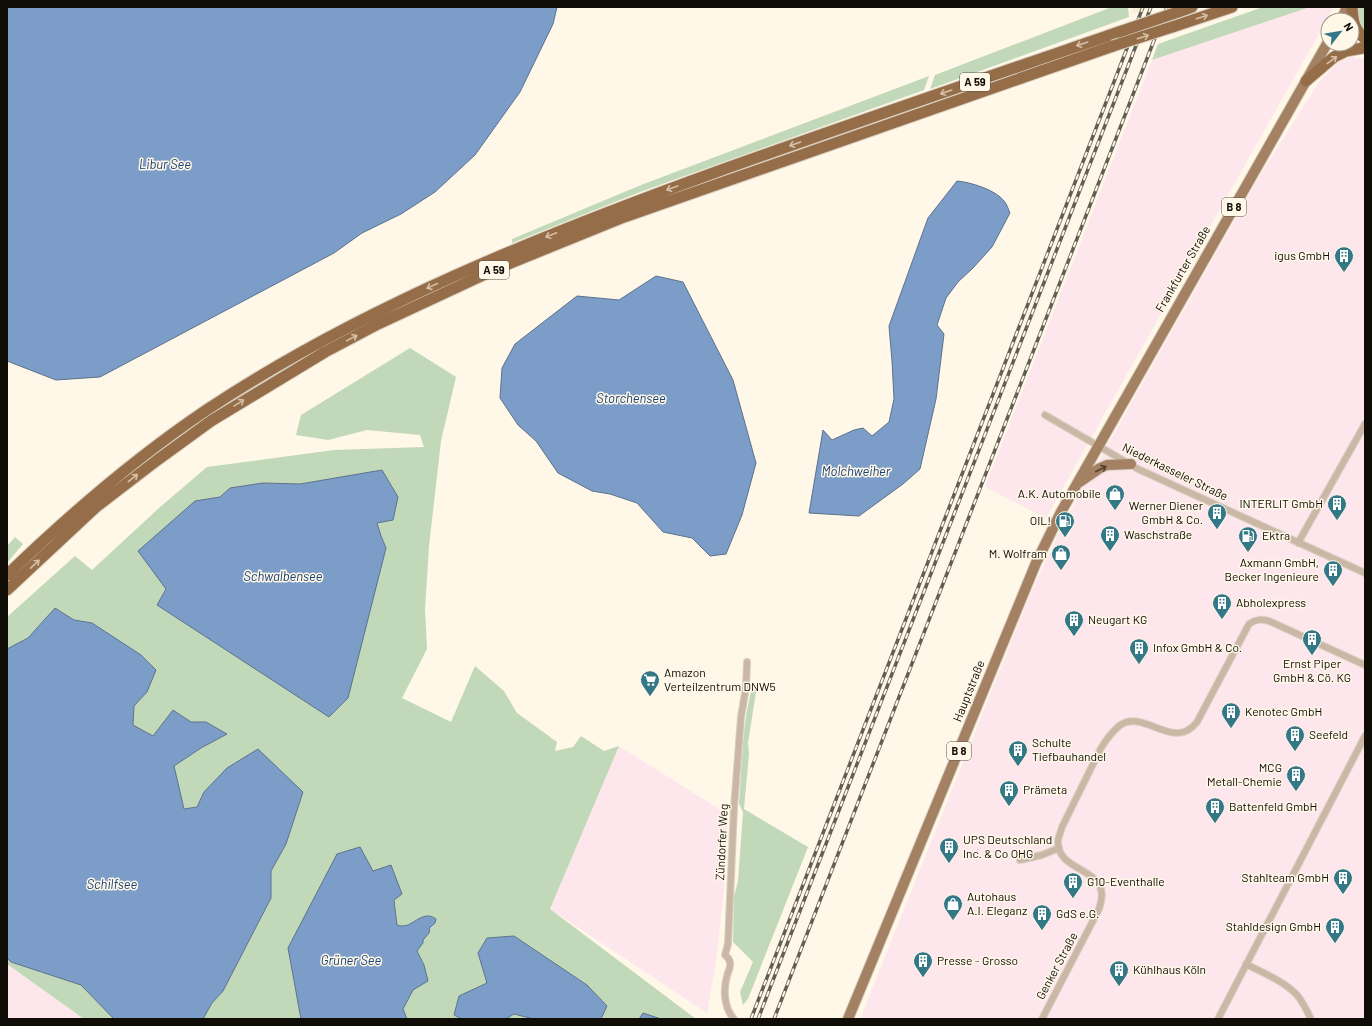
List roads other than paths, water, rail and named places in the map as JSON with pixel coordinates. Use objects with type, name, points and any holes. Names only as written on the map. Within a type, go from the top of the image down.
[{"type":"highway","name":"A 59","points":[[7,576],[42,541],[90,499],[148,453],[205,412],[260,377],[382,310],[490,260],[618,208],[788,146],[1119,32],[1176,9],[1192,7]]},
{"type":"highway","name":"A 59","points":[[7,590],[96,507],[204,425],[325,352],[378,324],[498,268],[624,217],[1114,46],[1232,7]]},
{"type":"highway","points":[[1306,81],[1334,57],[1364,45],[1353,22],[1352,7]]},
{"type":"main road","name":"Frankfurter Straße","points":[[1098,446],[1322,52]]},
{"type":"main road","name":"Hauptstraße","points":[[848,1019],[1036,563],[1075,485],[1098,446]]},
{"type":"main road","points":[[1075,485],[1107,465],[1131,464]]},
{"type":"street","name":"Niederkasseler Straße","points":[[1045,415],[1131,464],[1365,573]]},
{"type":"street","points":[[1298,543],[1365,424]]},
{"type":"street","points":[[1020,860],[1042,855],[1059,848],[1058,840],[1062,827],[1101,748],[1109,736],[1120,726],[1135,721],[1175,733],[1183,732],[1192,728],[1197,722],[1249,624],[1256,620],[1269,621],[1365,665]]},
{"type":"street","name":"Zündorfer Weg","points":[[734,1019],[729,1013],[726,1001],[726,976],[730,966],[730,961],[725,955],[728,936],[735,787],[741,717],[746,687],[747,662]]},
{"type":"street","points":[[1218,1019],[1365,736]]},
{"type":"street","name":"Genker Straße","points":[[1042,1019],[1099,909],[1102,898],[1102,890],[1095,879],[1068,862],[1059,848]]},
{"type":"street","points":[[1246,964],[1292,990],[1302,1003],[1311,1019]]},
{"type":"water","name":"Libur See","points":[[7,7],[557,7],[553,24],[520,92],[475,155],[435,192],[401,214],[362,233],[334,253],[100,377],[56,380],[7,361]]},
{"type":"water","name":"Molchweiher","points":[[957,181],[969,183],[995,193],[1005,202],[1010,213],[992,247],[958,282],[946,298],[937,325],[944,334],[936,399],[920,469],[903,484],[859,516],[809,513],[823,430],[832,440],[854,430],[863,428],[872,436],[889,422],[894,399],[889,326],[928,218]]},
{"type":"water","name":"Storchensee","points":[[656,276],[683,282],[733,380],[756,463],[742,515],[726,554],[710,556],[692,538],[663,532],[637,503],[610,494],[592,491],[558,473],[536,441],[518,425],[500,398],[502,368],[515,344],[577,296],[619,300]]},
{"type":"water","name":"Schwalbensee","points":[[382,470],[398,497],[393,520],[377,523],[386,548],[348,698],[329,717],[157,605],[166,589],[138,551],[195,501],[220,497],[230,488],[263,483],[300,484]]},
{"type":"water","name":"Schilfsee","points":[[55,608],[74,620],[92,623],[141,655],[156,670],[147,692],[134,706],[133,725],[153,736],[173,710],[191,722],[206,722],[227,734],[201,748],[174,766],[184,809],[197,807],[204,792],[227,768],[258,749],[303,792],[286,844],[271,871],[271,898],[223,991],[212,1003],[203,1019],[114,1019],[81,985],[11,962],[7,958],[7,649],[28,638]]},
{"type":"water","name":"Grüner See","points":[[360,847],[373,871],[391,865],[402,894],[394,900],[397,925],[407,925],[426,916],[431,916],[436,919],[417,951],[424,965],[428,981],[413,990],[403,1009],[407,1019],[301,1019],[288,948],[337,854]]},
{"type":"water","points":[[514,936],[587,985],[607,1006],[601,1019],[534,1019],[514,1014],[506,1019],[462,1019],[454,1015],[459,996],[487,983],[478,953],[487,938]]},
{"type":"water","points":[[643,1013],[661,1019],[639,1019]]},
{"type":"railway","points":[[751,1019],[1143,7]]},
{"type":"railway","points":[[758,1019],[1151,7]]},
{"type":"railway","points":[[774,1019],[1167,7]]},
{"type":"place","name":"igus GmbH","points":[[1344,273]]},
{"type":"place","name":"A.K. Automobile","points":[[1115,511]]},
{"type":"place","name":"INTERLIT GmbH","points":[[1337,521]]},
{"type":"place","name":"Werner Diener GmbH & Co.","points":[[1217,530]]},
{"type":"place","name":"OIL!","points":[[1065,538]]},
{"type":"place","name":"Waschstraße","points":[[1110,552]]},
{"type":"place","name":"Ektra","points":[[1248,553]]},
{"type":"place","name":"M. Wolfram","points":[[1061,571]]},
{"type":"place","name":"Axmann GmbH, Becker Ingenieure","points":[[1333,587]]},
{"type":"place","name":"Abholexpress","points":[[1222,620]]},
{"type":"place","name":"Neugart KG","points":[[1074,637]]},
{"type":"place","name":"Ernst Piper GmbH & Cö. KG","points":[[1312,656]]},
{"type":"place","name":"Infox GmbH & Co.","points":[[1139,665]]},
{"type":"place","name":"Amazon Verteilzentrum DNW5","points":[[650,697]]},
{"type":"place","name":"Kenotec GmbH","points":[[1231,729]]},
{"type":"place","name":"Seefeld","points":[[1295,752]]},
{"type":"place","name":"Schulte Tiefbauhandel","points":[[1018,767]]},
{"type":"place","name":"MCG Metall-Chemie","points":[[1296,792]]},
{"type":"place","name":"Prämeta","points":[[1009,807]]},
{"type":"place","name":"Battenfeld GmbH","points":[[1215,824]]},
{"type":"place","name":"UPS Deutschland Inc. & Co OHG","points":[[949,864]]},
{"type":"place","name":"Stahlteam GmbH","points":[[1343,895]]},
{"type":"place","name":"G10-Eventhalle","points":[[1073,899]]},
{"type":"place","name":"Autohaus A.I. Eleganz","points":[[953,921]]},
{"type":"place","name":"GdS e.G.","points":[[1042,931]]},
{"type":"place","name":"Stahldesign GmbH","points":[[1335,944]]},
{"type":"place","name":"Presse - Grosso","points":[[923,978]]},
{"type":"place","name":"Kühlhaus Köln","points":[[1119,987]]}]
